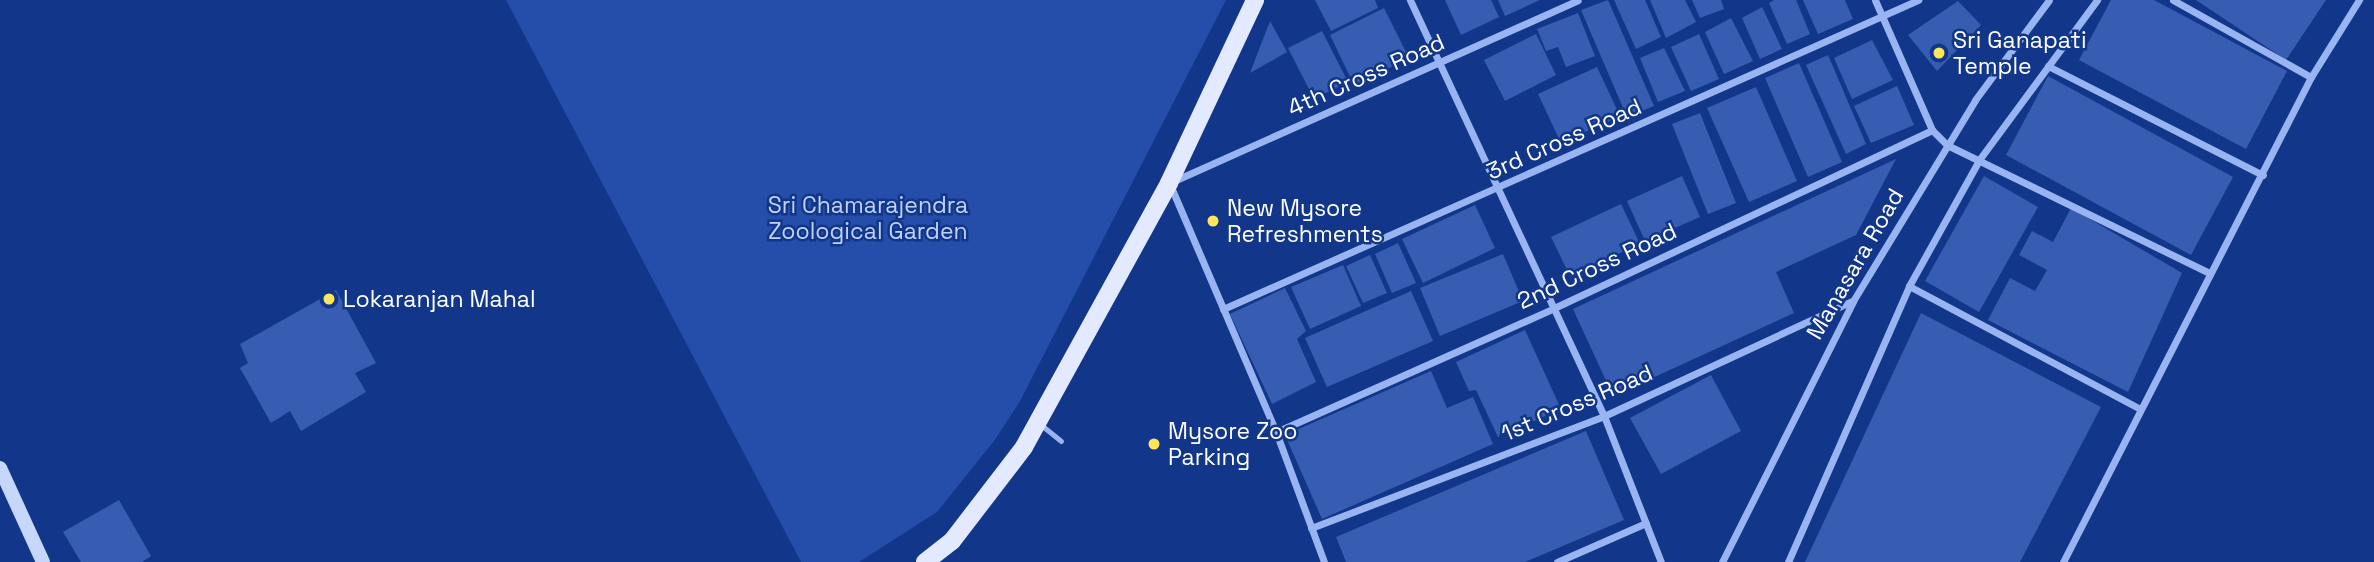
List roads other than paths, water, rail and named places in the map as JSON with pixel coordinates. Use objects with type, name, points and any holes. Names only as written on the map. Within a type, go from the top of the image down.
[{"type":"main road","points":[[925,562],[952,541],[985,502],[1037,422],[1169,183],[1255,0]]},
{"type":"main road","points":[[0,468],[43,562]]},
{"type":"street","points":[[1410,0],[1604,416],[1661,562]]},
{"type":"street","name":"4th Cross Road","points":[[1169,183],[1578,0]]},
{"type":"street","points":[[1875,0],[1932,130],[1947,145],[2208,273]]},
{"type":"street","name":"3rd Cross Road","points":[[1223,309],[1500,189],[1917,0]]},
{"type":"street","name":"Manasara Road","points":[[1721,562],[1853,301],[1947,145],[2049,0]]},
{"type":"street","points":[[1788,562],[1909,286],[1979,160],[2097,0]]},
{"type":"street","points":[[2173,0],[2311,77]]},
{"type":"street","points":[[2063,562],[2208,273],[2263,176],[2311,77],[2359,0]]},
{"type":"street","points":[[2048,66],[2263,176]]},
{"type":"street","name":"2nd Cross Road","points":[[1276,432],[1554,308],[1932,130]]},
{"type":"street","points":[[1169,183],[1276,432],[1324,562]]},
{"type":"street","points":[[1909,286],[2140,409]]},
{"type":"street","name":"1st Cross Road","points":[[1311,528],[1604,416],[1853,301]]},
{"type":"street","points":[[1557,562],[1646,523]]},
{"type":"lane","points":[[1037,422],[1061,441]]},
{"type":"place","name":"Sri Ganapati Temple","points":[[1939,53]]},
{"type":"place","name":"New Mysore Refreshments","points":[[1213,221]]},
{"type":"place","name":"Lokaranjan Mahal","points":[[329,299]]},
{"type":"place","name":"Mysore Zoo Parking","points":[[1154,444]]},
{"type":"park label","name":"Sri Chamarajendra Zoological Garden","points":[[868,218]]}]
